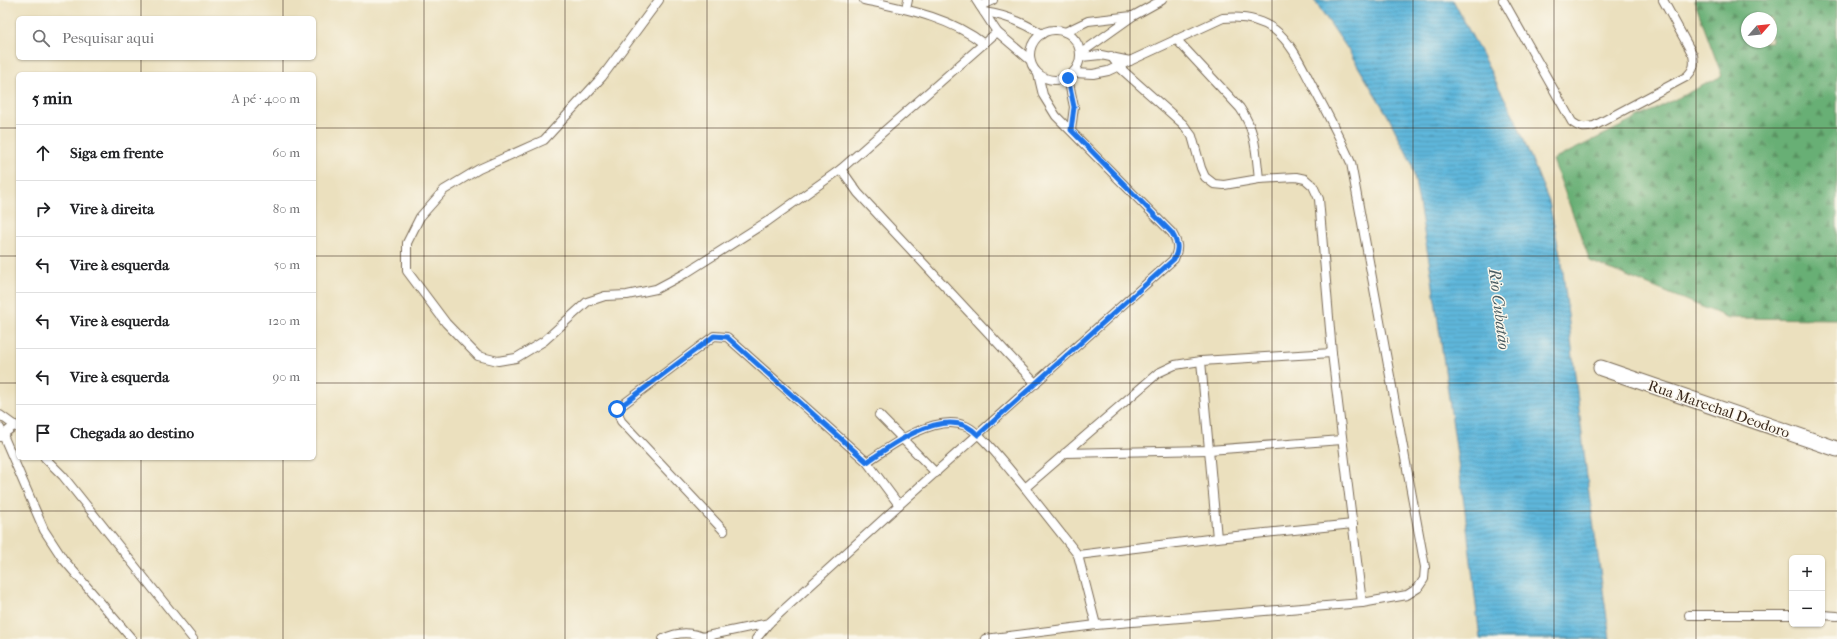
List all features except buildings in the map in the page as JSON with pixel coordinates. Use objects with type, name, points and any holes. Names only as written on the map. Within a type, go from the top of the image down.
[{"type":"street","name":"Rua Marechal Deodoro","points":[[1601,368],[1837,449]]},
{"type":"lane","points":[[659,0],[602,77],[544,140],[479,169],[444,190],[420,217],[407,243],[407,271],[446,323],[478,356],[498,361],[516,358],[544,341],[587,302],[605,296],[656,289],[686,273],[768,221],[841,169],[997,32]]},
{"type":"lane","points":[[864,0],[906,9],[961,28],[984,44]]},
{"type":"lane","points":[[906,9],[908,0]]},
{"type":"lane","points":[[980,6],[993,0]]},
{"type":"lane","points":[[1081,55],[1133,16],[1162,0]]},
{"type":"lane","points":[[1503,0],[1572,122],[1578,127],[1585,128],[1594,126],[1686,77],[1693,71],[1695,63],[1693,55],[1663,0]]},
{"type":"lane","points":[[756,639],[769,623],[1174,259],[1178,250],[1177,242],[1172,233],[1056,116],[1043,96],[1038,74],[1030,60],[997,32],[980,6]]},
{"type":"lane","points":[[980,6],[1019,20],[1042,34]]},
{"type":"lane","points":[[1065,32],[1088,21],[1133,16]]},
{"type":"lane","points":[[985,639],[1096,625],[1362,602],[1407,595],[1418,588],[1424,579],[1425,567],[1351,163],[1343,143],[1292,48],[1275,31],[1256,20],[1238,16],[1223,18],[1108,71],[1071,76],[1057,81],[1047,79],[1038,74]]},
{"type":"lane","points":[[1030,60],[1032,45],[1042,34],[1057,30],[1065,32],[1076,40],[1081,55],[1079,66],[1071,76],[1074,107],[1071,130]]},
{"type":"lane","points":[[1176,39],[1240,108],[1249,121],[1254,135],[1259,179]]},
{"type":"lane","points":[[1081,55],[1111,56],[1130,61]]},
{"type":"lane","points":[[1111,56],[1119,67],[1188,130],[1196,146],[1201,168],[1205,177],[1214,184],[1224,185],[1259,179],[1296,177],[1305,179],[1313,186],[1319,198],[1332,352],[1362,602]]},
{"type":"lane","points":[[841,169],[858,193],[1036,384]]},
{"type":"lane","points":[[724,531],[621,421],[617,409],[714,336],[727,337],[867,462],[899,505]]},
{"type":"lane","points":[[1025,488],[1158,373],[1175,365],[1201,361],[1332,352]]},
{"type":"lane","points":[[1201,361],[1217,538]]},
{"type":"lane","points":[[0,415],[16,425]]},
{"type":"lane","points":[[879,415],[936,473]]},
{"type":"lane","points":[[867,462],[902,438],[939,424],[954,423],[967,426],[978,435],[1025,488],[1078,555],[1096,625]]},
{"type":"lane","points":[[16,426],[1,433],[44,530],[63,558],[132,639]]},
{"type":"lane","points":[[1064,454],[1209,450],[1342,440]]},
{"type":"lane","points":[[47,460],[63,476],[193,639]]},
{"type":"lane","points":[[1078,555],[1217,538],[1353,524]]},
{"type":"lane","points":[[1688,615],[1789,615]]},
{"type":"lane","points":[[1825,616],[1837,616]]},
{"type":"lane","points":[[663,639],[681,633],[704,638],[769,623]]},
{"type":"green space","points":[[1694,0],[1837,0],[1837,319],[1729,318],[1590,261],[1553,160],[1722,76]]},
{"type":"water","name":"Rio Cubatão","points":[[1314,0],[1453,0],[1515,118],[1549,202],[1562,263],[1588,486],[1610,639],[1480,639],[1465,511],[1431,272],[1412,164],[1388,116],[1347,48]]},
{"type":"route","points":[[617,409],[714,336],[727,337],[867,462],[902,438],[939,424],[954,423],[967,426],[978,435],[1174,259],[1178,250],[1177,242],[1172,233],[1071,130],[1074,117],[1074,107],[1073,94],[1068,78]]}]
